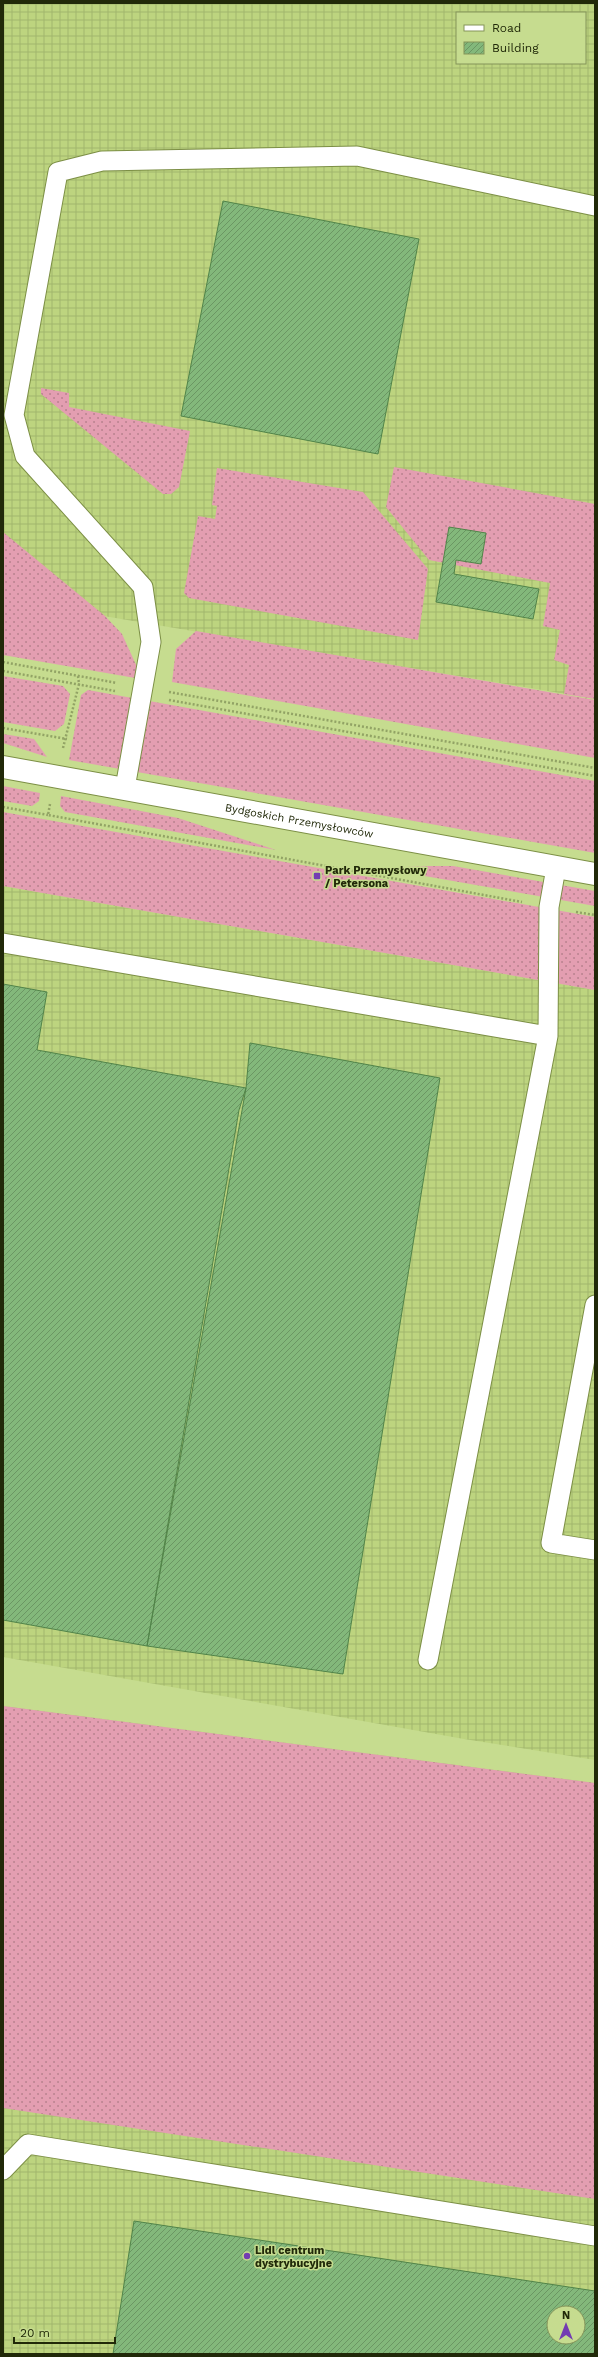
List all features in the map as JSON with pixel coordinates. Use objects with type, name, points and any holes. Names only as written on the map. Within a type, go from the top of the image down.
[{"type":"street","name":"Bydgoskich Przemysłowców","points":[[3,767],[595,874]]},
{"type":"lane","points":[[125,788],[151,642],[143,587],[25,456],[14,415],[58,172],[102,161],[357,156],[595,206]]},
{"type":"lane","points":[[428,1660],[548,1036],[549,907],[556,868]]},
{"type":"lane","points":[[3,943],[548,1036]]},
{"type":"lane","points":[[595,1305],[551,1543],[595,1550]]},
{"type":"lane","points":[[3,2170],[28,2144],[595,2236]]},
{"type":"path","points":[[3,662],[143,691],[595,776]]},
{"type":"path","points":[[3,671],[143,691],[595,768]]},
{"type":"path","points":[[3,728],[67,739]]},
{"type":"path","points":[[3,807],[48,815]]},
{"type":"shaded area","points":[[3,3],[595,3],[595,699],[3,599]]},
{"type":"shaded area","points":[[41,388],[69,393],[69,407],[190,431],[179,487],[171,494],[163,494],[41,394]]},
{"type":"shaded area","points":[[394,467],[595,504],[595,699],[564,694],[569,665],[554,660],[560,630],[543,626],[550,583],[429,560],[386,507]]},
{"type":"shaded area","points":[[217,468],[363,492],[428,569],[418,640],[189,598],[184,593],[198,516],[215,519],[217,506],[212,505]]},
{"type":"shaded area","points":[[3,532],[105,616],[122,634],[137,667],[135,678],[3,655]]},
{"type":"shaded area","points":[[196,631],[595,700],[595,758],[172,682],[176,649]]},
{"type":"shaded area","points":[[3,676],[63,686],[70,694],[64,724],[55,731],[3,722]]},
{"type":"shaded area","points":[[88,690],[595,781],[595,853],[69,760],[81,695]]},
{"type":"shaded area","points":[[3,734],[34,739],[47,757],[3,743]]},
{"type":"shaded area","points":[[3,786],[40,793],[39,801],[32,806],[3,801]]},
{"type":"shaded area","points":[[61,796],[178,818],[276,850],[65,812],[60,806]]},
{"type":"shaded area","points":[[3,812],[595,917],[595,990],[3,886]]},
{"type":"shaded area","points":[[453,866],[595,891],[595,906],[379,868]]},
{"type":"shaded area","points":[[3,886],[595,990],[595,1760],[464,1739],[3,1657]]},
{"type":"shaded area","points":[[3,1706],[595,1783],[595,2354],[3,2354]]},
{"type":"shaded area","points":[[3,1706],[595,1783],[595,2199],[3,2108]]},
{"type":"building","points":[[223,201],[419,239],[378,454],[181,416]]},
{"type":"building","points":[[449,527],[486,533],[481,564],[456,560],[454,574],[539,589],[533,619],[436,602]]},
{"type":"building","points":[[3,984],[47,992],[37,1050],[246,1088],[147,1646],[3,1620]]},
{"type":"building","points":[[250,1043],[440,1078],[343,1674],[147,1646],[239,1110],[246,1088]]},
{"type":"building","name":"Lidl centrum dystrybucyjne","points":[[134,2221],[595,2291],[595,2354],[113,2354]]},
{"type":"place","name":"Park Przemysłowy / Petersona","points":[[317,876]]},
{"type":"place","name":"Lidl centrum dystrybucyjne","points":[[247,2256]]}]
